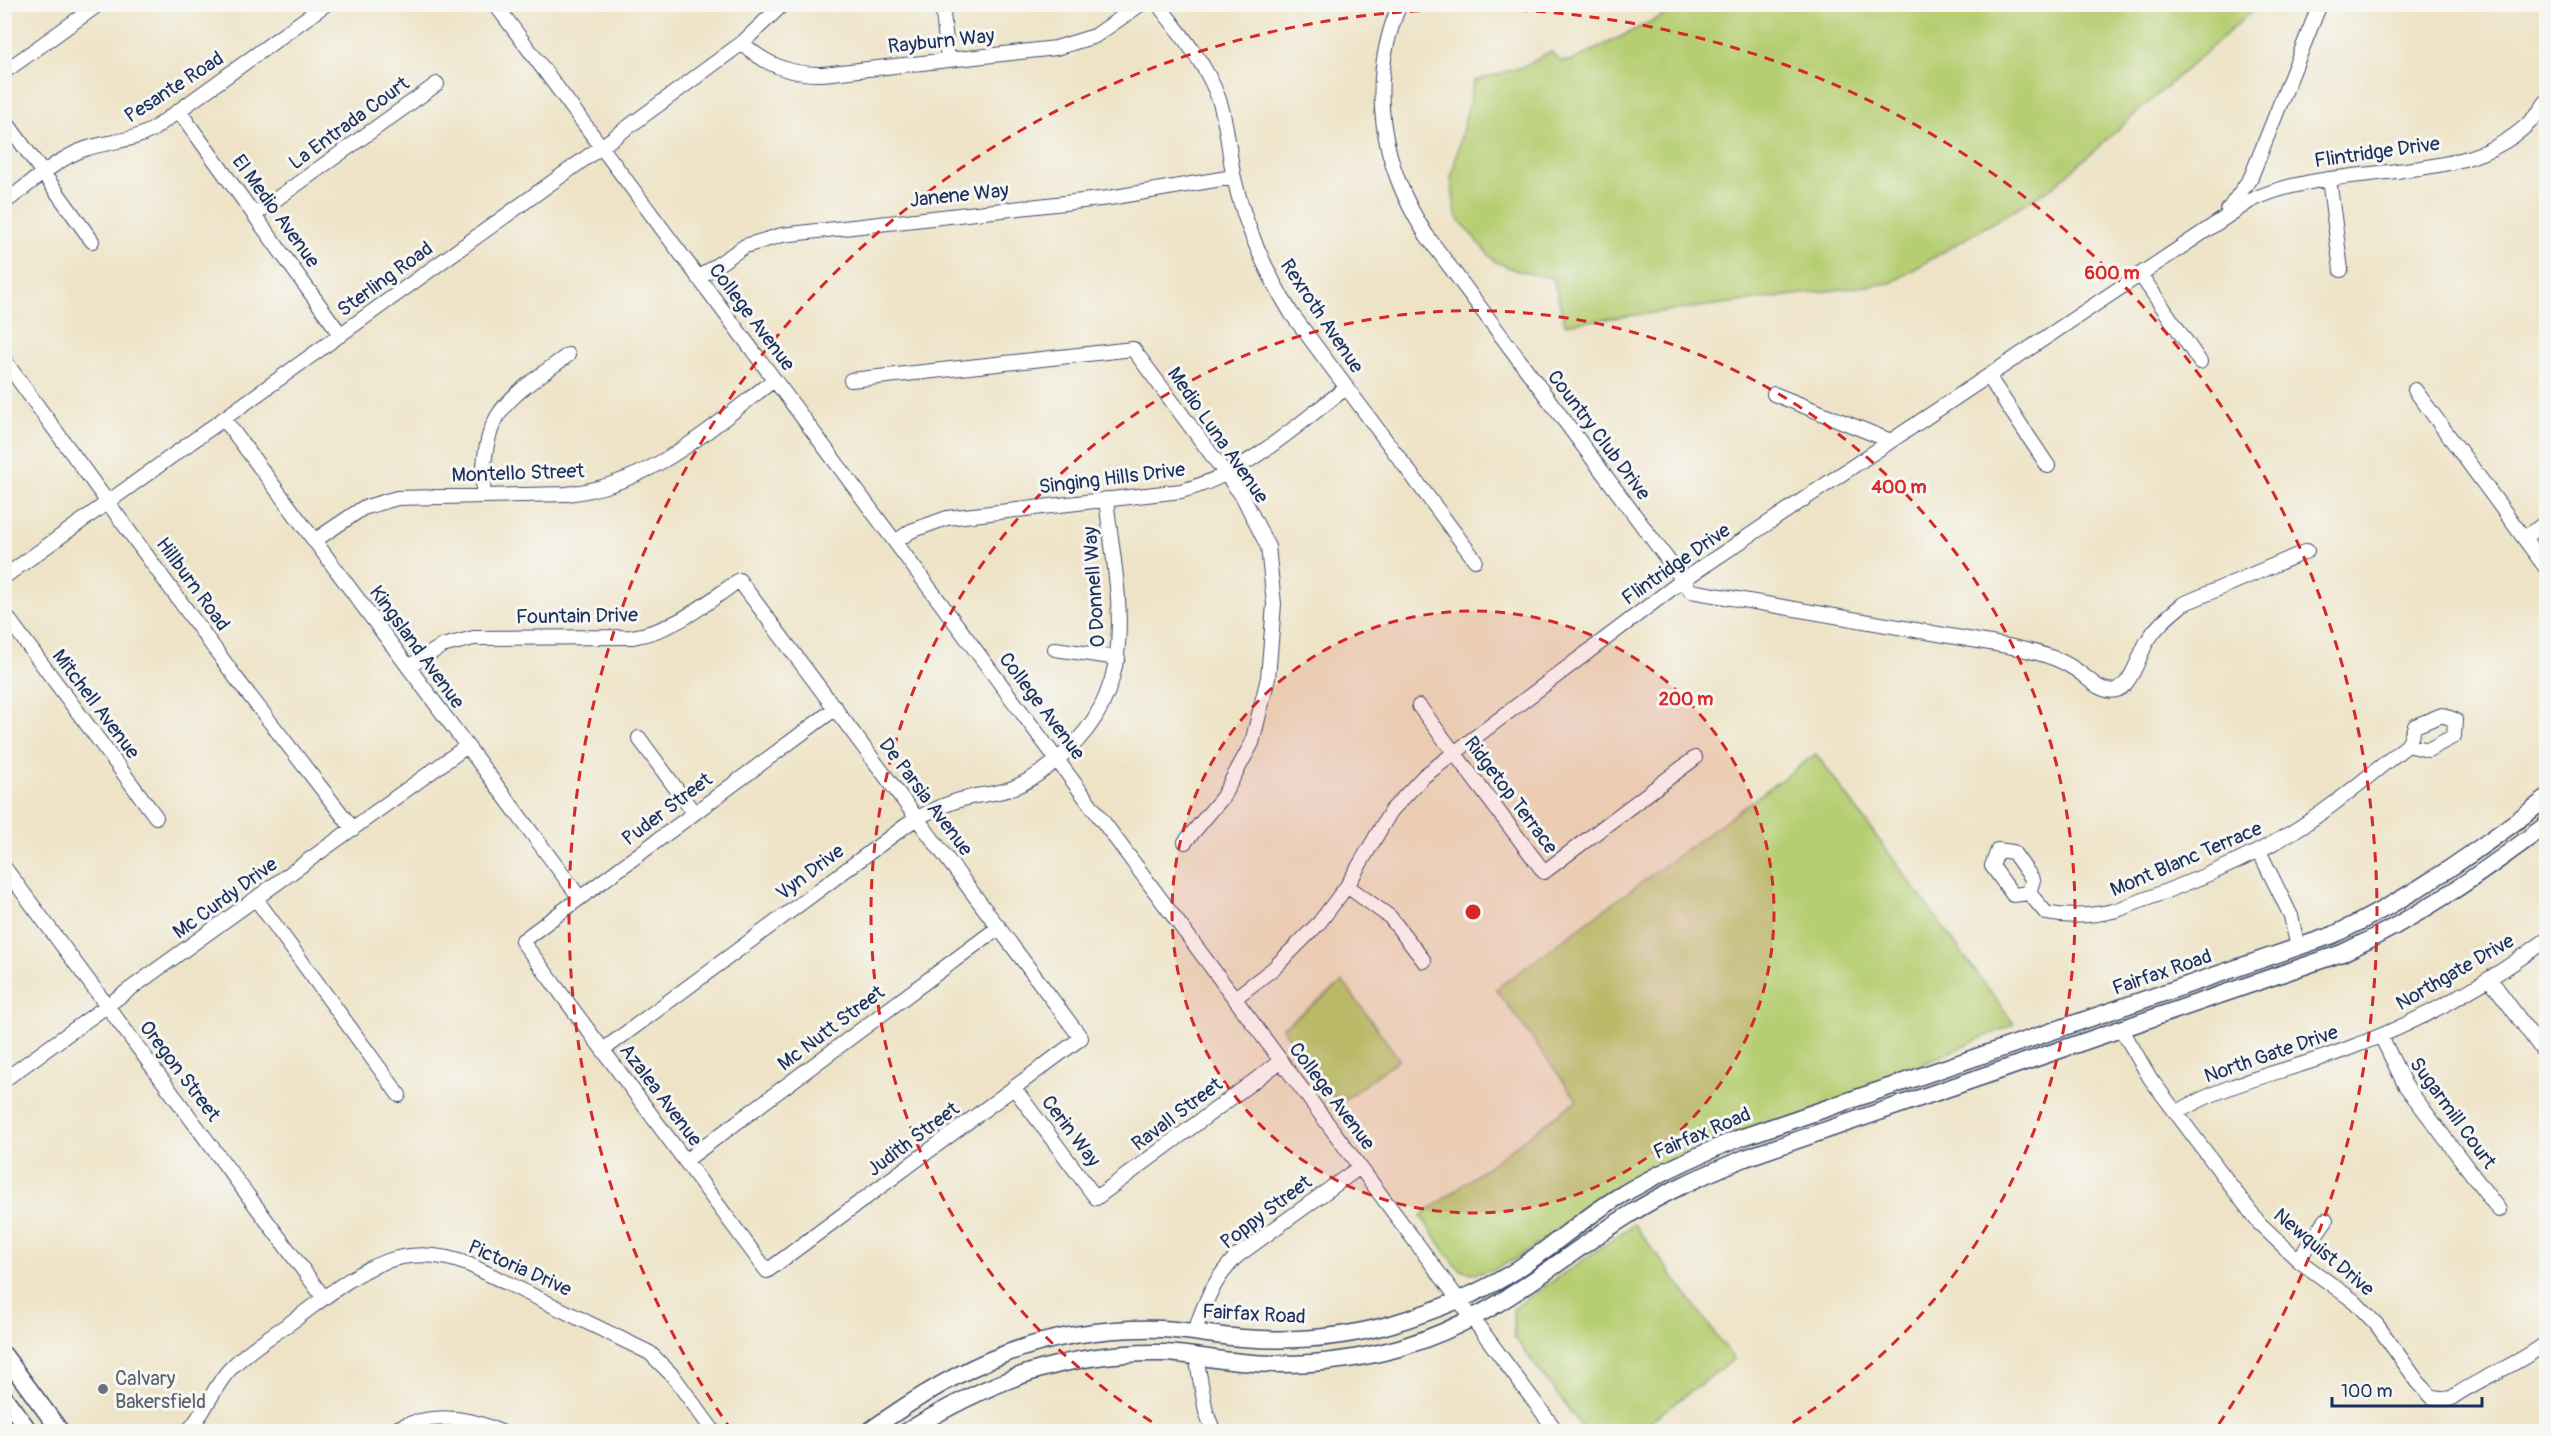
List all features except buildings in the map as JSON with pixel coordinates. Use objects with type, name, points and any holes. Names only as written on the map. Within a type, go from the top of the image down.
[{"type":"main road","name":"Fairfax Road","points":[[877,1429],[951,1377],[1017,1349],[1058,1338],[1106,1331],[1163,1329],[1268,1340],[1333,1336],[1389,1324],[1457,1299],[1509,1274],[1618,1197],[1693,1157],[1737,1139],[2298,948],[2366,919],[2442,876],[2547,800]]},
{"type":"main road","name":"Fairfax Road","points":[[906,1431],[966,1396],[1026,1372],[1057,1364],[1120,1354],[1196,1356],[1271,1364],[1339,1360],[1398,1348],[1472,1319],[1521,1291],[1630,1214],[1702,1176],[1745,1158],[2306,967],[2376,937],[2454,893],[2547,825]]},
{"type":"main road","points":[[2202,1002],[2243,974],[2296,955],[2298,948]]},
{"type":"main road","points":[[2122,1030],[2127,1020],[2141,1009],[2195,989],[2210,978]]},
{"type":"main road","points":[[2026,1062],[2037,1042],[2072,1030],[2080,1022]]},
{"type":"main road","points":[[4,1355],[61,1431]]},
{"type":"main road","points":[[4,1397],[30,1431]]},
{"type":"main road","points":[[15,1411],[43,1431]]},
{"type":"street","points":[[4,72],[99,4]]},
{"type":"street","name":"Pesante Road","points":[[4,203],[44,174],[84,150],[139,137],[179,111],[326,4]]},
{"type":"street","name":"College Avenue","points":[[495,4],[1235,998],[1553,1430]]},
{"type":"street","name":"Sterling Road","points":[[4,577],[601,147],[742,43],[783,4]]},
{"type":"street","points":[[942,4],[948,60]]},
{"type":"street","name":"Rayburn Way","points":[[742,43],[753,53],[778,68],[810,75],[1074,44],[1111,27],[1141,4]]},
{"type":"street","name":"Rexroth Avenue","points":[[1158,4],[1213,83],[1224,117],[1233,177],[1251,235],[1274,285],[1291,313],[1475,560]]},
{"type":"street","name":"Country Club Drive","points":[[1400,4],[1383,62],[1381,107],[1386,147],[1402,193],[1427,236],[1691,591],[2013,647],[2055,658],[2105,689],[2119,688],[2130,678],[2138,657],[2156,628],[2183,604],[2307,551]]},
{"type":"street","name":"Flintridge Drive","points":[[2204,231],[2230,208],[2252,177],[2320,4]]},
{"type":"street","name":"La Entrada Court","points":[[254,215],[437,84]]},
{"type":"street","name":"Flintridge Drive","points":[[1235,998],[1298,947],[1347,886],[1391,811],[1424,776],[1683,580],[2204,231],[2269,191],[2329,179],[2483,155],[2515,137],[2528,126],[2547,102]]},
{"type":"street","name":"El Medio Avenue","points":[[179,111],[341,335]]},
{"type":"street","points":[[4,119],[92,241]]},
{"type":"street","name":"Janene Way","points":[[698,278],[745,246],[782,235],[1109,198],[1233,177]]},
{"type":"street","points":[[2329,179],[2341,270]]},
{"type":"street","points":[[2140,274],[2200,362]]},
{"type":"street","name":"Medio Luna Avenue","points":[[851,380],[1133,349],[1243,497],[1268,547],[1274,604],[1268,678],[1252,743],[1222,798],[1185,842]]},
{"type":"street","points":[[483,495],[483,456],[487,439],[499,413],[520,391],[568,355]]},
{"type":"street","name":"Hillburn Road","points":[[4,360],[110,501],[237,678],[353,829]]},
{"type":"street","points":[[1988,376],[2048,466]]},
{"type":"street","name":"Montello Street","points":[[314,541],[347,517],[380,502],[415,496],[567,494],[588,492],[628,480],[668,459],[774,380]]},
{"type":"street","name":"Singing Hills Drive","points":[[895,542],[920,527],[947,518],[1181,491],[1227,475],[1346,388]]},
{"type":"street","points":[[2415,390],[2547,568]]},
{"type":"street","points":[[1774,394],[1891,441]]},
{"type":"street","name":"Kingsland Avenue","points":[[224,419],[580,898]]},
{"type":"street","name":"O Donnell Way","points":[[1058,760],[1082,736],[1098,713],[1107,696],[1118,658],[1120,626],[1106,499]]},
{"type":"street","points":[[2525,538],[2547,522]]},
{"type":"street","name":"Fountain Drive","points":[[408,667],[442,646],[474,638],[632,637],[650,634],[679,622],[739,580]]},
{"type":"street","name":"De Parsia Avenue","points":[[739,580],[1081,1038]]},
{"type":"street","name":"Mitchell Avenue","points":[[4,613],[156,817]]},
{"type":"street","points":[[1055,649],[1118,658]]},
{"type":"street","name":"Ridgetop Terrace","points":[[1419,706],[1544,872],[1695,758]]},
{"type":"street","name":"Puder Street","points":[[522,941],[836,708]]},
{"type":"street","points":[[639,738],[694,813]]},
{"type":"street","name":"Mont Blanc Terrace","points":[[2029,893],[2046,913],[2080,917],[2117,910],[2259,851],[2327,810],[2408,745]]},
{"type":"street","name":"Mc Curdy Drive","points":[[4,1080],[467,746]]},
{"type":"street","name":"Vyn Drive","points":[[603,1050],[918,818],[956,801],[1014,788],[1058,760]]},
{"type":"street","points":[[2259,851],[2291,916],[2298,948]]},
{"type":"street","name":"Oregon Street","points":[[4,867],[324,1298]]},
{"type":"street","points":[[1347,886],[1390,917],[1424,962]]},
{"type":"street","points":[[256,899],[399,1095]]},
{"type":"street","name":"Mc Nutt Street","points":[[686,1161],[999,927]]},
{"type":"street","name":"Northgate Drive","points":[[2381,1036],[2490,979],[2547,939]]},
{"type":"street","name":"Azalea Avenue","points":[[522,941],[768,1271]]},
{"type":"street","points":[[2490,979],[2547,1055]]},
{"type":"street","name":"Newquist Drive","points":[[2122,1030],[2150,1078],[2259,1223],[2298,1260],[2354,1301],[2378,1325],[2418,1382],[2433,1397],[2450,1399],[2475,1381],[2521,1362],[2547,1343]]},
{"type":"street","name":"North Gate Drive","points":[[2176,1113],[2206,1095],[2381,1036]]},
{"type":"street","name":"Sugarmill Court","points":[[2381,1036],[2405,1085],[2499,1210]]},
{"type":"street","name":"Judith Street","points":[[768,1271],[1081,1038]]},
{"type":"street","name":"Ravall Street","points":[[1096,1198],[1281,1060]]},
{"type":"street","name":"Cerin Way","points":[[1014,1088],[1096,1198]]},
{"type":"street","name":"Poppy Street","points":[[1195,1332],[1208,1295],[1226,1267],[1237,1256],[1360,1167]]},
{"type":"street","points":[[2298,1260],[2326,1220]]},
{"type":"street","name":"Pictoria Drive","points":[[187,1431],[230,1369],[324,1298],[361,1272],[394,1258],[426,1254],[457,1260],[637,1344],[650,1353],[673,1376],[714,1431]]},
{"type":"street","points":[[1196,1356],[1206,1412],[1214,1431]]},
{"type":"street","points":[[389,1431],[415,1421],[450,1417],[480,1423],[501,1431]]},
{"type":"green space","points":[[1686,4],[2259,5],[2054,186],[1891,283],[1565,324],[1553,278],[1517,271],[1494,261],[1456,216],[1451,179],[1474,81],[1526,66],[1551,51],[1560,61],[1572,61]]},
{"type":"green space","points":[[1816,754],[2014,1024],[1579,1215],[1539,1244],[1504,1264],[1488,1271],[1472,1273],[1460,1269],[1421,1216],[1577,1100],[1496,989]]},
{"type":"green space","points":[[1343,982],[1399,1059],[1339,1104],[1282,1028]]},
{"type":"green space","points":[[1634,1224],[1734,1359],[1637,1431],[1585,1431],[1514,1337],[1513,1309]]},
{"type":"place","name":"Calvary Bakersfield","points":[[103,1389]]}]
